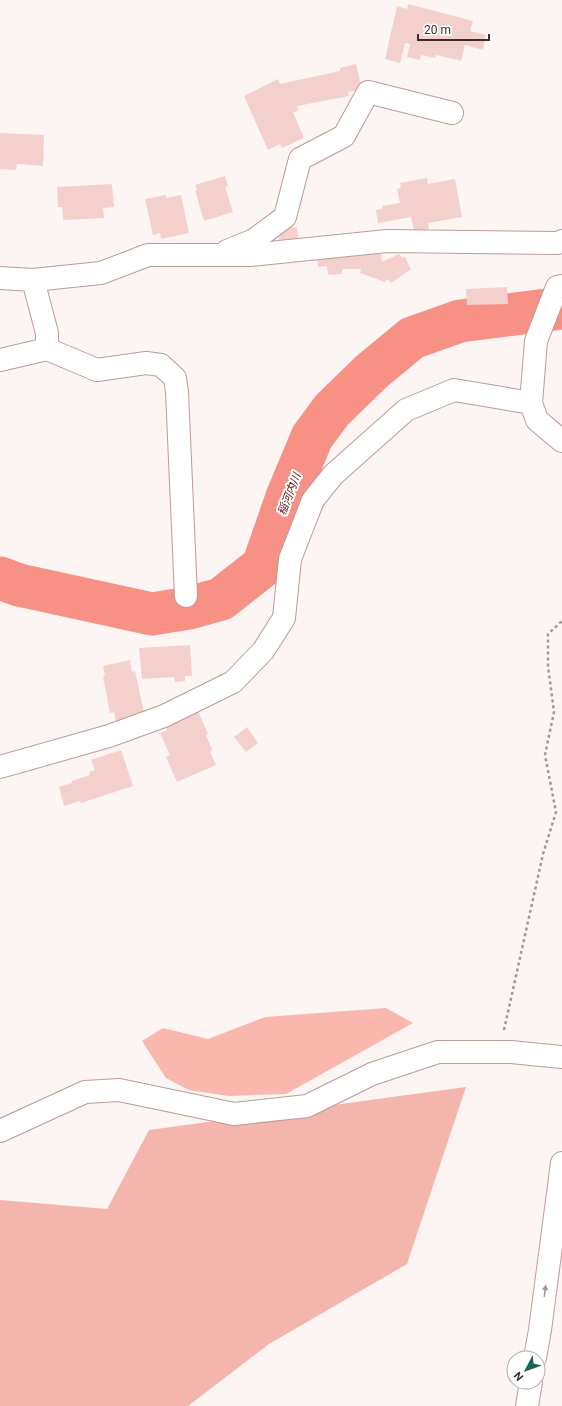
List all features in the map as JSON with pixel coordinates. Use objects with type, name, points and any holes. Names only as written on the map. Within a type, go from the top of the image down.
[{"type":"main road","points":[[217,256],[254,240],[285,217],[300,159],[344,136],[368,92],[452,113]]},
{"type":"main road","points":[[0,278],[33,280],[101,273],[148,256],[250,255],[387,242],[562,241]]},
{"type":"main road","points":[[33,280],[46,333],[47,349]]},
{"type":"main road","points":[[559,287],[536,341],[531,403],[537,420],[562,441]]},
{"type":"main road","points":[[0,360],[47,349],[98,370],[146,363],[162,365],[174,378],[177,392],[186,596]]},
{"type":"main road","points":[[0,767],[109,736],[164,716],[233,682],[263,651],[284,618],[290,559],[313,500],[333,475],[406,410],[454,390],[531,403]]},
{"type":"main road","points":[[0,1131],[85,1092],[119,1090],[234,1114],[307,1106],[372,1074],[438,1052],[505,1052],[562,1057]]},
{"type":"main road","points":[[536,1350],[562,1163]]},
{"type":"main road","points":[[527,1406],[530,1390]]},
{"type":"path","points":[[505,1052],[543,854],[556,812],[545,755],[554,712],[548,666],[548,634],[562,621]]},
{"type":"shaded area","points":[[386,1008],[413,1023],[286,1094],[229,1096],[189,1090],[166,1078],[142,1041],[163,1028],[208,1039],[265,1017]]},
{"type":"shaded area","points":[[466,1087],[407,1264],[269,1344],[188,1406],[0,1406],[0,1200],[107,1209],[149,1130]]},
{"type":"building","points":[[408,4],[473,21],[470,31],[486,35],[483,50],[465,45],[461,61],[436,55],[435,58],[421,55],[420,60],[407,57],[410,44],[405,43],[400,63],[385,59],[397,6],[407,9]]},
{"type":"building","points":[[356,64],[361,85],[358,86],[358,90],[348,92],[349,96],[297,106],[298,111],[293,112],[304,138],[282,148],[280,144],[268,150],[244,96],[278,79],[280,84],[340,71],[340,68]]},
{"type":"building","points":[[0,133],[44,135],[43,166],[17,164],[16,170],[0,169]]},
{"type":"building","points":[[225,176],[228,186],[225,187],[233,212],[204,221],[195,190],[197,190],[195,185]]},
{"type":"building","points":[[427,178],[428,184],[455,179],[462,217],[428,223],[429,229],[414,231],[411,217],[378,223],[376,210],[382,209],[382,206],[400,203],[397,189],[401,188],[400,183]]},
{"type":"building","points":[[112,184],[114,207],[103,208],[104,218],[63,220],[62,207],[58,207],[57,187]]},
{"type":"building","points":[[166,195],[166,198],[181,195],[189,233],[161,239],[160,233],[153,235],[145,199]]},
{"type":"building","points":[[297,227],[298,241],[280,243],[279,236],[289,228]]},
{"type":"building","points":[[381,253],[382,262],[399,254],[402,258],[405,257],[411,269],[391,283],[387,279],[385,282],[360,273],[361,269],[342,269],[342,274],[328,275],[327,266],[318,267],[317,256]]},
{"type":"building","points":[[507,287],[508,304],[467,305],[466,289]]},
{"type":"building","points":[[190,645],[192,676],[185,676],[185,681],[175,682],[174,677],[142,679],[139,648]]},
{"type":"building","points":[[130,660],[132,672],[135,671],[145,717],[116,722],[114,712],[110,713],[103,676],[105,676],[103,666]]},
{"type":"building","points":[[198,711],[208,734],[206,735],[212,750],[210,751],[216,765],[177,782],[166,757],[170,755],[160,733],[167,730],[165,725]]},
{"type":"building","points":[[247,727],[258,743],[246,752],[234,737]]},
{"type":"building","points":[[121,750],[133,786],[81,803],[80,801],[64,806],[59,787],[90,775],[89,772],[95,770],[91,760]]},
{"type":"waterway","name":"稲河内川","points":[[0,578],[19,585],[152,614],[189,608],[221,599],[263,566],[287,497],[312,437],[332,410],[371,372],[412,338],[460,321],[562,308]]}]
